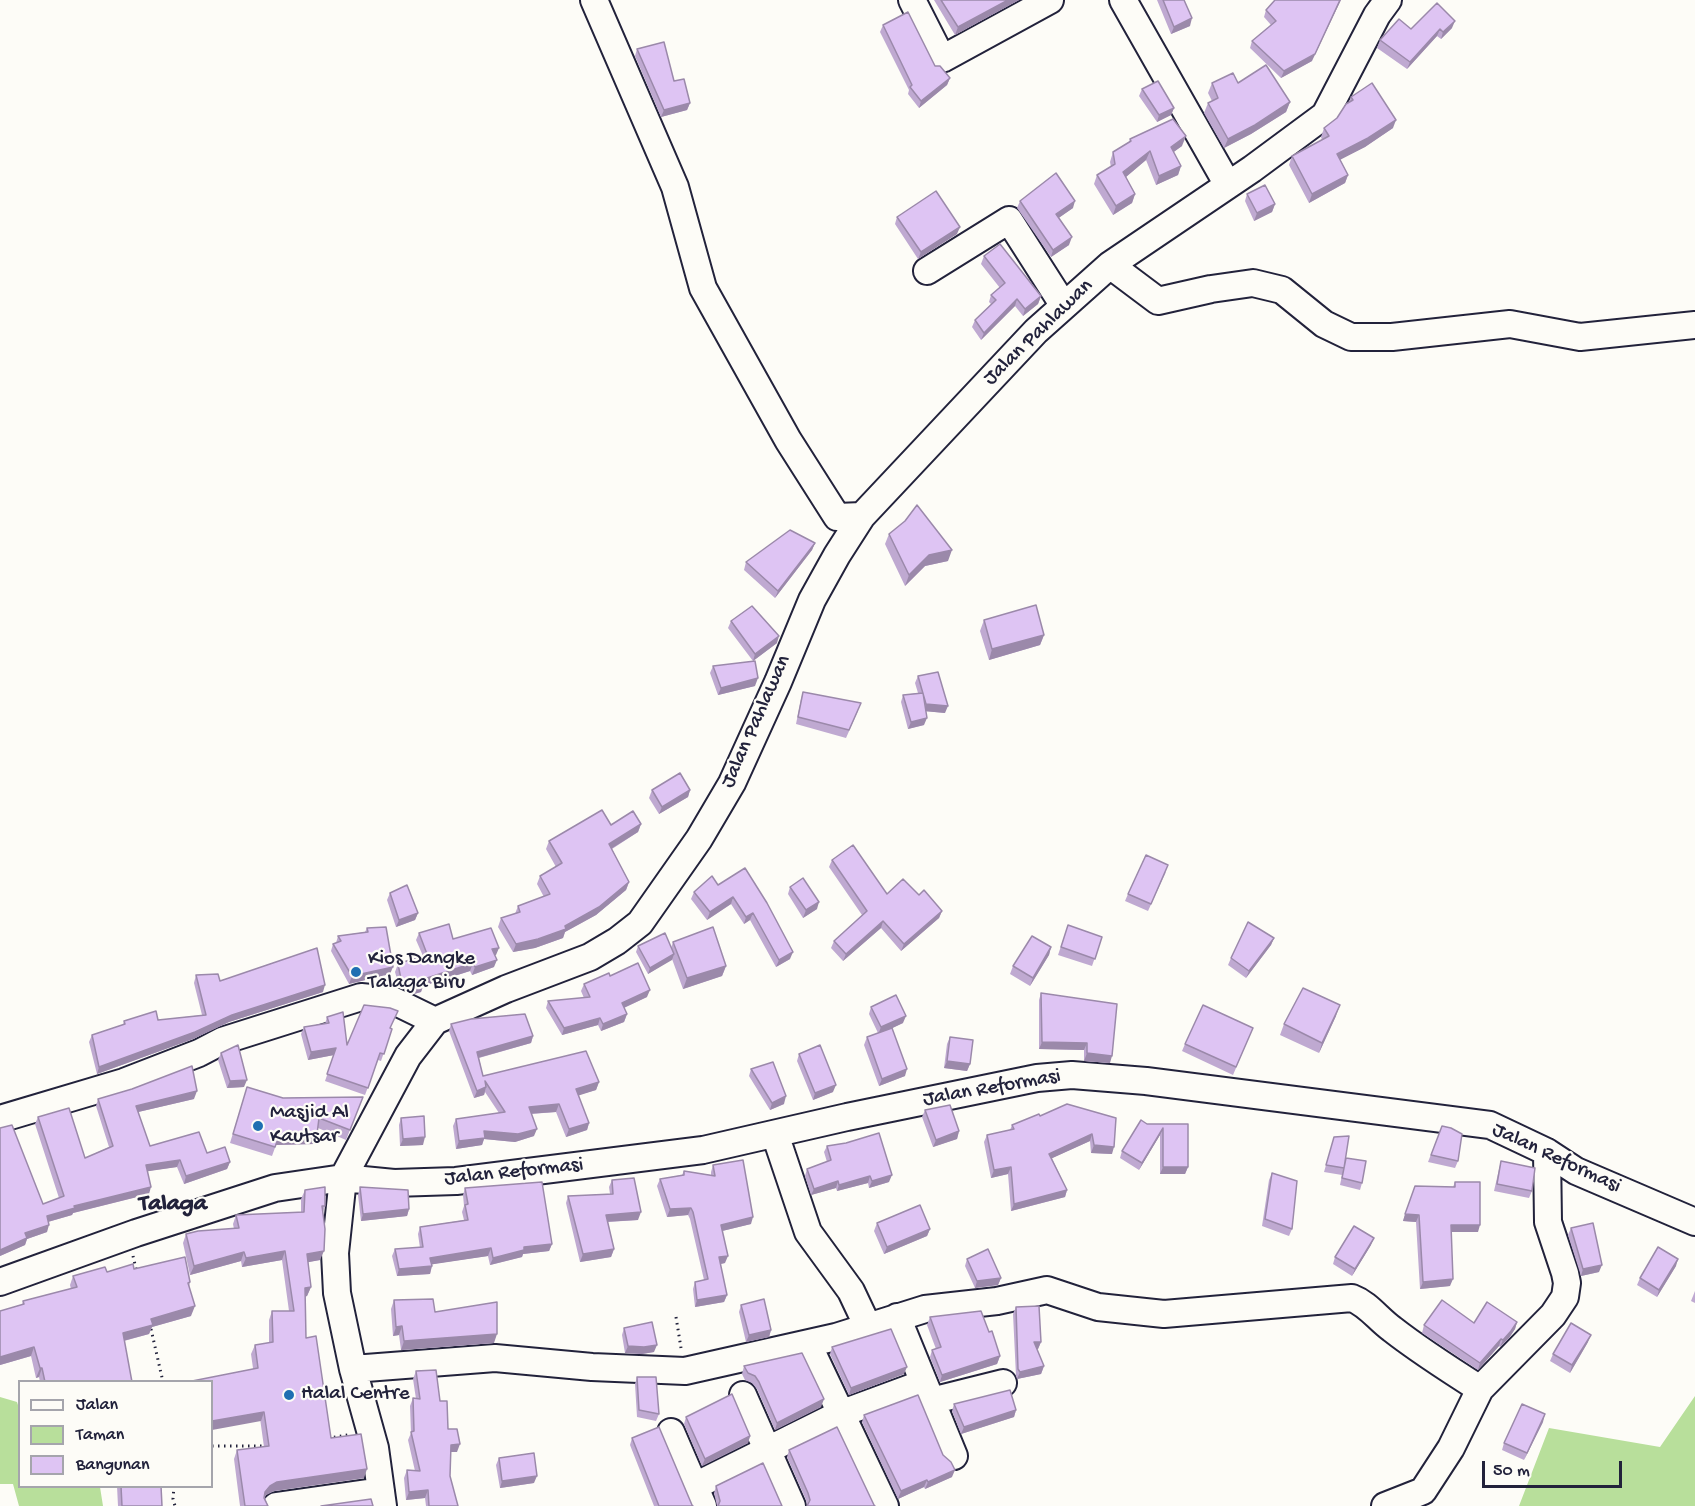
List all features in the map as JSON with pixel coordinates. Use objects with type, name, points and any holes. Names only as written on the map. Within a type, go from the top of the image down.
[{"type":"street","points":[[594,0],[675,186],[703,288],[788,440],[837,517],[862,516]]},
{"type":"street","points":[[912,0],[942,59],[1050,0]]},
{"type":"street","points":[[1123,0],[1228,185]]},
{"type":"street","name":"Jalan Pahlawan","points":[[382,1498],[375,1448],[353,1369],[337,1293],[335,1253],[343,1178],[408,1056],[435,1021],[506,989],[590,957],[617,941],[640,923],[699,839],[732,783],[813,600],[837,555],[862,516],[1036,331],[1110,265],[1325,116],[1377,15],[1388,0]]},
{"type":"street","points":[[927,271],[1009,220],[1064,306]]},
{"type":"street","points":[[1110,265],[1158,301],[1211,289],[1253,283],[1282,291],[1324,324],[1351,338],[1392,337],[1510,324],[1580,337],[1695,325]]},
{"type":"street","points":[[0,1119],[124,1082],[199,1053],[222,1041],[361,997],[392,1000],[435,1021]]},
{"type":"street","name":"Jalan Reformasi","points":[[0,1282],[128,1236],[276,1188],[343,1178],[394,1183],[456,1181],[703,1150],[1027,1080],[1072,1075],[1146,1081],[1490,1125],[1547,1152],[1576,1171],[1695,1222]]},
{"type":"street","points":[[775,1134],[808,1232],[851,1291],[868,1327]]},
{"type":"street","points":[[1386,1506],[1423,1491],[1451,1448],[1480,1389],[1553,1314],[1565,1297],[1567,1283],[1565,1273],[1548,1222],[1547,1152]]},
{"type":"street","points":[[353,1369],[495,1358],[592,1367],[685,1371],[808,1344],[925,1308],[997,1301],[1047,1290],[1098,1307],[1164,1314],[1352,1298],[1362,1301],[1390,1329],[1480,1389]]},
{"type":"street","points":[[897,1317],[954,1456]]},
{"type":"street","points":[[808,1344],[885,1506]]},
{"type":"street","points":[[671,1432],[699,1496],[766,1450],[840,1414],[927,1392],[1003,1383]]},
{"type":"street","points":[[743,1395],[792,1506]]},
{"type":"street","points":[[276,1506],[382,1498]]},
{"type":"path","points":[[128,1236],[139,1281]]},
{"type":"path","points":[[676,1317],[685,1371]]},
{"type":"path","points":[[150,1326],[164,1380]]},
{"type":"path","points":[[326,1438],[371,1432]]},
{"type":"path","points":[[213,1446],[270,1445]]},
{"type":"path","points":[[174,1488],[175,1506]]},
{"type":"green space","points":[[1695,1396],[1695,1506],[1519,1506],[1549,1428],[1660,1447]]},
{"type":"green space","points":[[0,1397],[17,1402],[18,1405],[18,1488],[100,1488],[103,1506],[19,1506],[13,1484],[0,1484]]},
{"type":"building","points":[[941,0],[1008,0],[958,27]]},
{"type":"building","points":[[1163,0],[1184,0],[1192,18],[1174,27]]},
{"type":"building","points":[[1275,0],[1340,0],[1315,54],[1284,71],[1252,41],[1276,21],[1266,10]]},
{"type":"building","points":[[1437,3],[1455,21],[1443,32],[1440,29],[1410,62],[1380,40],[1399,19],[1411,29]]},
{"type":"building","points":[[908,12],[935,66],[940,66],[950,78],[921,101],[910,87],[912,85],[883,25]]},
{"type":"building","points":[[664,42],[674,81],[684,79],[690,103],[664,110],[637,49]]},
{"type":"building","points":[[1266,65],[1290,102],[1255,125],[1228,139],[1208,103],[1218,98],[1212,83],[1233,73],[1238,83]]},
{"type":"building","points":[[1158,81],[1174,108],[1159,115],[1142,89]]},
{"type":"building","points":[[1372,83],[1396,120],[1337,154],[1348,175],[1312,194],[1292,156],[1329,136],[1324,128],[1337,118],[1346,104],[1353,100],[1351,97]]},
{"type":"building","points":[[1173,119],[1186,136],[1171,147],[1181,166],[1159,176],[1150,151],[1123,172],[1135,194],[1116,206],[1097,175],[1115,164],[1113,152],[1131,141],[1130,139]]},
{"type":"building","points":[[1056,173],[1075,201],[1056,214],[1072,237],[1053,250],[1020,201]]},
{"type":"building","points":[[1265,185],[1275,204],[1257,213],[1247,194]]},
{"type":"building","points":[[936,191],[960,227],[921,252],[897,217]]},
{"type":"building","points":[[1000,244],[1041,296],[1025,309],[1017,299],[984,333],[975,320],[996,300],[991,295],[1005,283],[984,256]]},
{"type":"building","points":[[917,505],[952,550],[929,555],[909,575],[889,534],[905,521]]},
{"type":"building","points":[[790,530],[815,543],[778,591],[746,562]]},
{"type":"building","points":[[1036,605],[1044,635],[992,649],[984,620]]},
{"type":"building","points":[[752,606],[779,636],[755,654],[731,621]]},
{"type":"building","points":[[755,661],[758,678],[721,688],[713,666]]},
{"type":"building","points":[[938,672],[948,706],[926,704],[918,676]]},
{"type":"building","points":[[803,692],[861,703],[849,730],[798,717]]},
{"type":"building","points":[[923,693],[927,718],[911,722],[903,695]]},
{"type":"building","points":[[680,773],[690,790],[662,807],[652,790]]},
{"type":"building","points":[[602,810],[611,825],[633,811],[641,824],[609,844],[629,882],[599,907],[565,926],[566,929],[516,944],[501,918],[520,912],[518,906],[550,894],[540,876],[562,863],[549,841]]},
{"type":"building","points":[[853,845],[887,894],[903,879],[919,895],[924,890],[942,911],[904,944],[883,921],[846,954],[834,941],[867,911],[832,860]]},
{"type":"building","points":[[1146,855],[1168,865],[1151,904],[1128,894]]},
{"type":"building","points":[[745,868],[793,952],[779,960],[753,913],[746,917],[733,897],[710,912],[694,892],[712,876],[718,885]]},
{"type":"building","points":[[803,878],[819,902],[806,910],[790,887]]},
{"type":"building","points":[[407,885],[418,913],[399,920],[390,893]]},
{"type":"building","points":[[1248,922],[1274,938],[1249,971],[1231,958]]},
{"type":"building","points":[[449,924],[453,939],[491,928],[499,948],[492,949],[497,960],[475,967],[473,963],[421,980],[423,984],[416,987],[401,979],[398,964],[427,954],[419,933]]},
{"type":"building","points":[[1068,925],[1102,937],[1095,959],[1061,947]]},
{"type":"building","points":[[386,927],[393,967],[352,976],[333,944],[341,941],[338,936],[368,932],[367,928]]},
{"type":"building","points":[[713,927],[726,966],[687,978],[673,942]]},
{"type":"building","points":[[665,933],[674,954],[650,968],[638,946]]},
{"type":"building","points":[[1032,936],[1051,947],[1033,978],[1013,966]]},
{"type":"building","points":[[317,948],[325,985],[232,1015],[195,1032],[99,1067],[92,1035],[125,1024],[124,1021],[156,1011],[158,1020],[206,1015],[196,975],[218,974],[220,981]]},
{"type":"building","points":[[638,963],[650,990],[622,1003],[627,1014],[603,1024],[600,1018],[564,1028],[548,1001],[590,997],[584,984],[609,973],[610,976]]},
{"type":"building","points":[[1303,988],[1340,1005],[1322,1043],[1284,1024]]},
{"type":"building","points":[[1041,993],[1117,1004],[1112,1056],[1087,1053],[1087,1043],[1042,1042]]},
{"type":"building","points":[[896,995],[906,1016],[881,1027],[871,1007]]},
{"type":"building","points":[[364,1005],[398,1011],[390,1028],[392,1029],[384,1054],[380,1053],[368,1088],[327,1074],[336,1048],[311,1052],[304,1027],[329,1023],[327,1017],[343,1012],[347,1045]]},
{"type":"building","points":[[1203,1005],[1253,1028],[1236,1067],[1185,1044]]},
{"type":"building","points":[[525,1014],[533,1036],[477,1052],[483,1076],[586,1051],[599,1082],[576,1089],[589,1123],[569,1129],[559,1104],[529,1107],[537,1129],[518,1134],[484,1131],[485,1138],[459,1141],[456,1119],[505,1112],[485,1081],[486,1087],[477,1091],[451,1024],[471,1019]]},
{"type":"building","points":[[892,1028],[907,1069],[882,1079],[867,1037]]},
{"type":"building","points":[[950,1037],[973,1040],[970,1064],[947,1061]]},
{"type":"building","points":[[238,1045],[247,1080],[230,1081],[221,1053]]},
{"type":"building","points":[[820,1045],[836,1085],[815,1093],[799,1054]]},
{"type":"building","points":[[773,1062],[786,1096],[772,1103],[751,1069]]},
{"type":"building","points":[[192,1066],[197,1091],[136,1106],[150,1146],[199,1132],[207,1153],[225,1147],[230,1162],[186,1176],[180,1160],[146,1165],[151,1187],[74,1206],[75,1208],[47,1216],[49,1225],[25,1233],[27,1238],[0,1250],[0,1128],[12,1125],[43,1204],[64,1196],[38,1117],[69,1108],[85,1158],[113,1146],[98,1099],[132,1089]]},
{"type":"building","points":[[247,1087],[283,1098],[363,1097],[350,1130],[319,1118],[317,1134],[279,1136],[275,1147],[233,1134]]},
{"type":"building","points":[[1067,1104],[1116,1118],[1114,1147],[1094,1145],[1092,1134],[1049,1154],[1067,1190],[1014,1204],[1011,1167],[994,1170],[987,1135],[1014,1129],[1012,1125]]},
{"type":"building","points":[[950,1105],[959,1131],[936,1140],[925,1110]]},
{"type":"building","points":[[424,1116],[425,1137],[403,1139],[401,1118]]},
{"type":"building","points":[[1141,1120],[1147,1124],[1188,1124],[1188,1167],[1163,1167],[1163,1128],[1142,1163],[1122,1151]]},
{"type":"building","points":[[1442,1126],[1462,1134],[1458,1161],[1431,1155]]},
{"type":"building","points":[[879,1133],[892,1175],[872,1181],[870,1176],[839,1185],[838,1181],[814,1189],[807,1169],[831,1160],[827,1146]]},
{"type":"building","points":[[1349,1136],[1344,1168],[1326,1165],[1334,1137]]},
{"type":"building","points":[[1346,1158],[1366,1161],[1362,1183],[1342,1178]]},
{"type":"building","points":[[743,1160],[753,1217],[721,1225],[728,1256],[719,1257],[727,1295],[697,1300],[695,1282],[708,1279],[693,1212],[691,1208],[670,1209],[660,1179],[684,1175],[684,1171],[715,1176],[713,1165]]},
{"type":"building","points":[[1501,1161],[1535,1168],[1532,1191],[1497,1184]]},
{"type":"building","points":[[1272,1173],[1297,1181],[1292,1229],[1265,1219]]},
{"type":"building","points":[[634,1178],[641,1212],[606,1215],[614,1249],[583,1254],[568,1196],[613,1194],[612,1180]]},
{"type":"building","points":[[542,1182],[552,1244],[524,1247],[524,1250],[493,1258],[491,1248],[430,1258],[432,1266],[399,1269],[395,1249],[423,1247],[420,1227],[468,1220],[465,1188]]},
{"type":"building","points":[[1455,1182],[1480,1182],[1480,1225],[1451,1225],[1453,1279],[1423,1282],[1419,1215],[1405,1214],[1415,1186],[1455,1187]]},
{"type":"building","points":[[325,1187],[325,1206],[322,1206],[325,1229],[324,1251],[307,1254],[311,1287],[305,1288],[306,1338],[316,1336],[331,1438],[361,1434],[367,1469],[277,1482],[265,1492],[264,1498],[268,1506],[245,1506],[237,1450],[269,1446],[264,1412],[213,1421],[213,1380],[197,1380],[258,1368],[255,1345],[273,1342],[272,1311],[294,1311],[285,1251],[246,1258],[244,1252],[194,1266],[186,1234],[239,1228],[236,1215],[304,1212],[305,1190]]},
{"type":"building","points":[[360,1187],[408,1190],[409,1209],[363,1214]]},
{"type":"building","points":[[920,1205],[930,1229],[887,1247],[877,1223]]},
{"type":"building","points":[[1593,1223],[1602,1265],[1583,1269],[1571,1228]]},
{"type":"building","points":[[1354,1226],[1374,1238],[1355,1269],[1335,1257]]},
{"type":"building","points":[[1658,1247],[1678,1259],[1659,1290],[1640,1278]]},
{"type":"building","points":[[988,1249],[1001,1278],[977,1281],[967,1259]]},
{"type":"building","points":[[185,1257],[190,1282],[188,1283],[195,1306],[151,1319],[153,1325],[123,1333],[132,1380],[45,1380],[34,1347],[0,1357],[0,1311],[24,1304],[23,1301],[77,1287],[73,1276],[105,1267],[107,1272],[133,1264],[134,1269]]},
{"type":"building","points":[[433,1299],[435,1312],[497,1302],[497,1334],[404,1341],[402,1326],[396,1327],[394,1300]]},
{"type":"building","points":[[764,1299],[771,1330],[749,1335],[741,1305]]},
{"type":"building","points":[[1442,1300],[1474,1323],[1487,1302],[1517,1322],[1480,1363],[1424,1325]]},
{"type":"building","points":[[1039,1306],[1041,1342],[1034,1342],[1044,1366],[1020,1372],[1018,1369],[1016,1307]]},
{"type":"building","points":[[981,1311],[989,1332],[992,1331],[1000,1356],[942,1375],[932,1350],[941,1347],[930,1317]]},
{"type":"building","points":[[652,1322],[657,1345],[628,1346],[624,1328]]},
{"type":"building","points":[[1571,1323],[1591,1335],[1572,1365],[1553,1354]]},
{"type":"building","points":[[891,1329],[907,1367],[851,1388],[832,1347]]},
{"type":"building","points":[[802,1353],[824,1399],[777,1423],[759,1382],[755,1376],[748,1373],[744,1366]]},
{"type":"building","points":[[436,1370],[440,1401],[447,1401],[448,1429],[457,1429],[460,1444],[451,1445],[450,1476],[458,1506],[429,1506],[428,1490],[409,1492],[407,1470],[420,1471],[411,1432],[414,1431],[413,1398],[420,1399],[416,1371]]},
{"type":"building","points":[[637,1377],[656,1377],[659,1414],[639,1410]]},
{"type":"building","points":[[1010,1390],[1016,1410],[964,1427],[954,1404]]},
{"type":"building","points":[[732,1394],[750,1436],[705,1459],[686,1417]]},
{"type":"building","points":[[918,1395],[943,1455],[951,1462],[955,1470],[901,1491],[864,1415]]},
{"type":"building","points":[[1522,1404],[1545,1414],[1527,1453],[1504,1443]]},
{"type":"building","points":[[659,1427],[693,1506],[659,1506],[632,1438]]},
{"type":"building","points":[[837,1427],[875,1506],[807,1506],[810,1500],[808,1493],[789,1450]]},
{"type":"building","points":[[534,1453],[537,1476],[502,1481],[499,1458]]},
{"type":"building","points":[[763,1463],[782,1506],[718,1506],[720,1501],[716,1486]]},
{"type":"building","points":[[121,1488],[161,1488],[162,1506],[122,1506]]},
{"type":"building","points":[[371,1499],[373,1506],[321,1506]]},
{"type":"place","name":"Kios Dangke Talaga Biru","points":[[356,972]]},
{"type":"place","name":"Masjid Al Kautsar","points":[[258,1126]]},
{"type":"place","name":"Halal Centre","points":[[289,1395]]},
{"type":"district","name":"Talaga","points":[[173,1205]]}]
